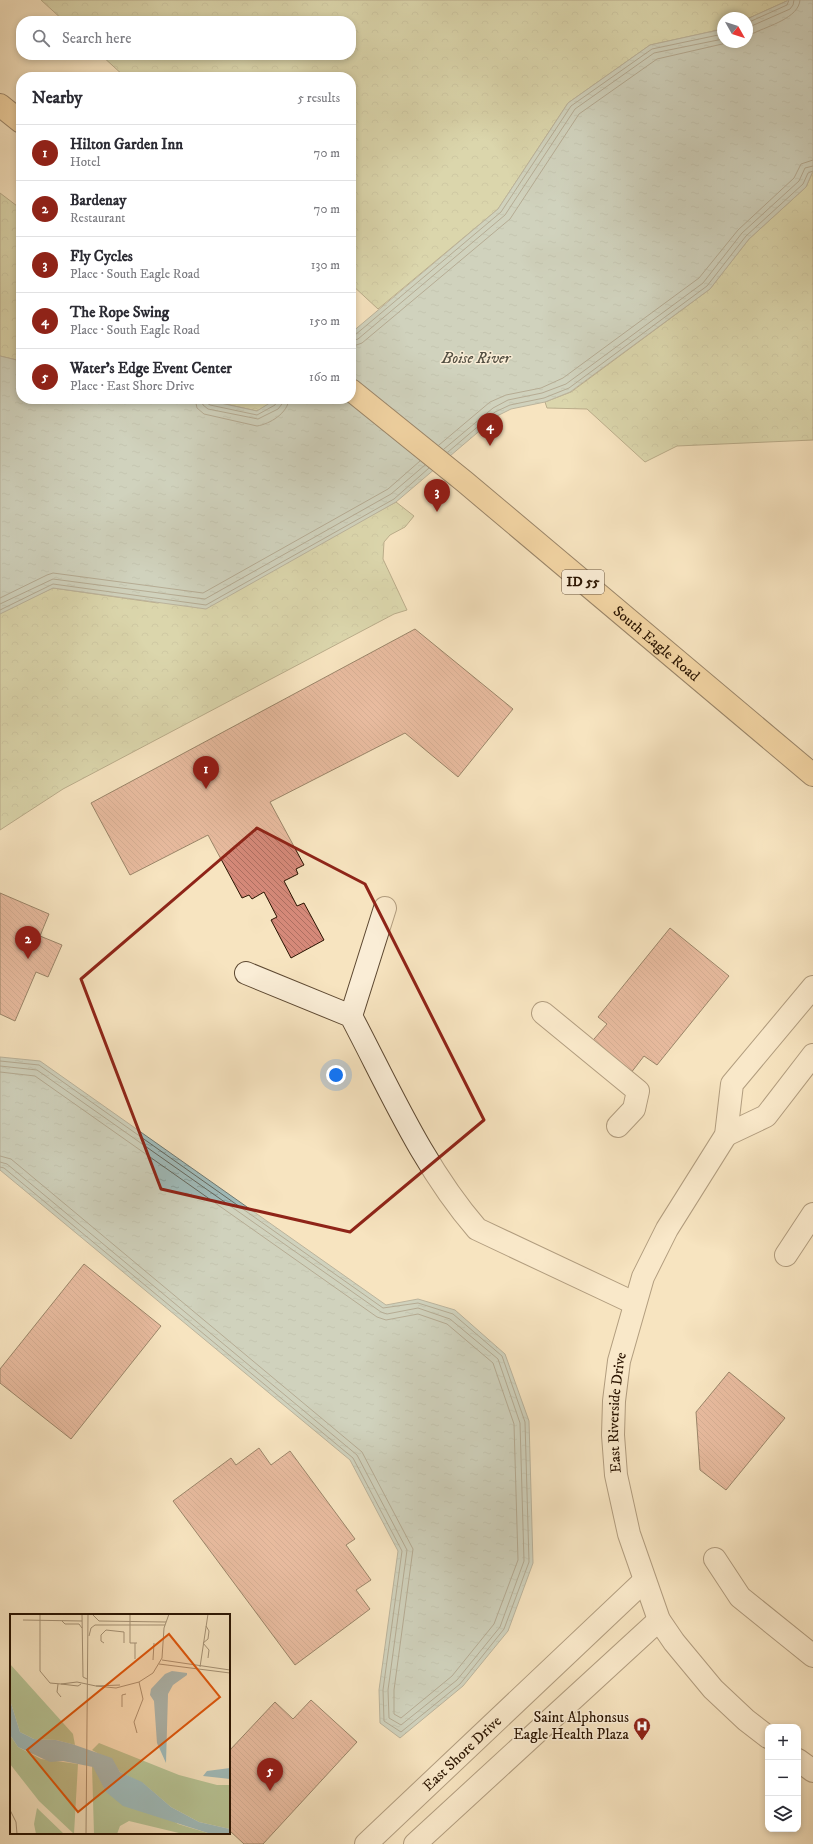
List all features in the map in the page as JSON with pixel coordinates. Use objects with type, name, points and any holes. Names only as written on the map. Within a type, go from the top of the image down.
[{"type":"highway","points":[[0,105],[16,118]]},
{"type":"highway","name":"South Eagle Road","points":[[356,394],[465,482],[813,775]]},
{"type":"street","points":[[352,1016],[385,908]]},
{"type":"street","points":[[246,973],[352,1016],[425,1157],[462,1212],[477,1229],[634,1303]]},
{"type":"street","name":"East Riverside Drive","points":[[765,1735],[746,1720],[712,1689],[674,1642],[659,1620],[644,1581],[629,1534],[616,1475],[614,1401],[619,1361],[634,1303],[643,1277],[667,1229],[726,1135],[732,1084],[813,987]]},
{"type":"street","points":[[543,1013],[638,1091],[634,1109],[618,1126]]},
{"type":"street","points":[[726,1135],[766,1116],[813,1054]]},
{"type":"street","points":[[786,1256],[813,1214]]},
{"type":"street","points":[[716,1559],[740,1597],[813,1656]]},
{"type":"street","name":"East Shore Drive","points":[[366,1844],[644,1581]]},
{"type":"street","points":[[415,1844],[659,1620]]},
{"type":"street","points":[[801,1762],[813,1772]]},
{"type":"highlighted area","points":[[257,828],[365,884],[484,1120],[350,1232],[161,1189],[81,979]]},
{"type":"green space","points":[[41,0],[789,0],[753,16],[753,12],[717,12],[717,30],[650,45],[568,103],[498,209],[378,309],[356,289],[356,72],[120,72],[106,60],[356,60],[356,16],[59,16]]},
{"type":"green space","points":[[813,171],[813,440],[677,446],[645,462],[587,409],[547,408],[545,402],[571,392],[710,289],[749,239],[806,187]]},
{"type":"green space","points":[[0,193],[16,205],[16,360],[0,356]]},
{"type":"green space","points":[[225,404],[269,404],[257,411]]},
{"type":"green space","points":[[396,502],[414,516],[405,527],[390,535],[384,542],[383,559],[407,610],[394,614],[63,789],[0,830],[0,612],[53,588],[158,603],[344,530]]},
{"type":"water","name":"Boise River","points":[[789,0],[813,0],[813,171],[806,187],[749,239],[710,289],[570,392],[545,402],[511,409],[497,416],[396,502],[206,609],[53,588],[0,614],[0,356],[16,360],[16,404],[225,404],[257,411],[268,404],[356,404],[356,329],[498,209],[568,103],[650,45],[717,30],[717,48],[753,48],[753,16]]},
{"type":"water","points":[[0,1057],[40,1061],[386,1305],[418,1299],[455,1310],[505,1354],[529,1421],[533,1563],[508,1631],[463,1686],[400,1738],[380,1723],[379,1690],[398,1551],[350,1460],[0,1170]]},
{"type":"building","points":[[415,629],[513,709],[458,777],[405,733],[270,802],[304,865],[296,869],[298,874],[284,881],[297,906],[304,903],[324,940],[291,958],[271,920],[277,917],[264,892],[252,899],[249,895],[242,898],[208,835],[130,875],[91,803]]},
{"type":"building","points":[[0,893],[49,914],[40,936],[62,945],[48,977],[36,972],[15,1021],[0,1014]]},
{"type":"building","points":[[670,928],[729,976],[657,1065],[644,1056],[627,1078],[588,1046],[607,1024],[598,1017]]},
{"type":"building","points":[[84,1264],[161,1326],[71,1439],[0,1383],[0,1369]]},
{"type":"building","points":[[729,1372],[785,1418],[726,1490],[700,1470],[696,1412]]},
{"type":"building","points":[[259,1448],[271,1465],[290,1451],[355,1539],[346,1545],[371,1580],[356,1590],[370,1609],[295,1665],[173,1501],[231,1458],[236,1465]]},
{"type":"building","points":[[311,1700],[357,1742],[263,1844],[244,1844],[230,1831],[230,1750],[275,1702],[293,1719]]},
{"type":"place","name":"The Rope Swing","points":[[490,446]]},
{"type":"place","name":"Fly Cycles","points":[[437,512]]},
{"type":"place","name":"Hilton Garden Inn","points":[[206,789]]},
{"type":"place","name":"Bardenay","points":[[28,959]]},
{"type":"place","name":"Saint Alphonsus Eagle Health Plaza","points":[[642,1741]]},
{"type":"place","name":"Water's Edge Event Center","points":[[270,1791]]}]
